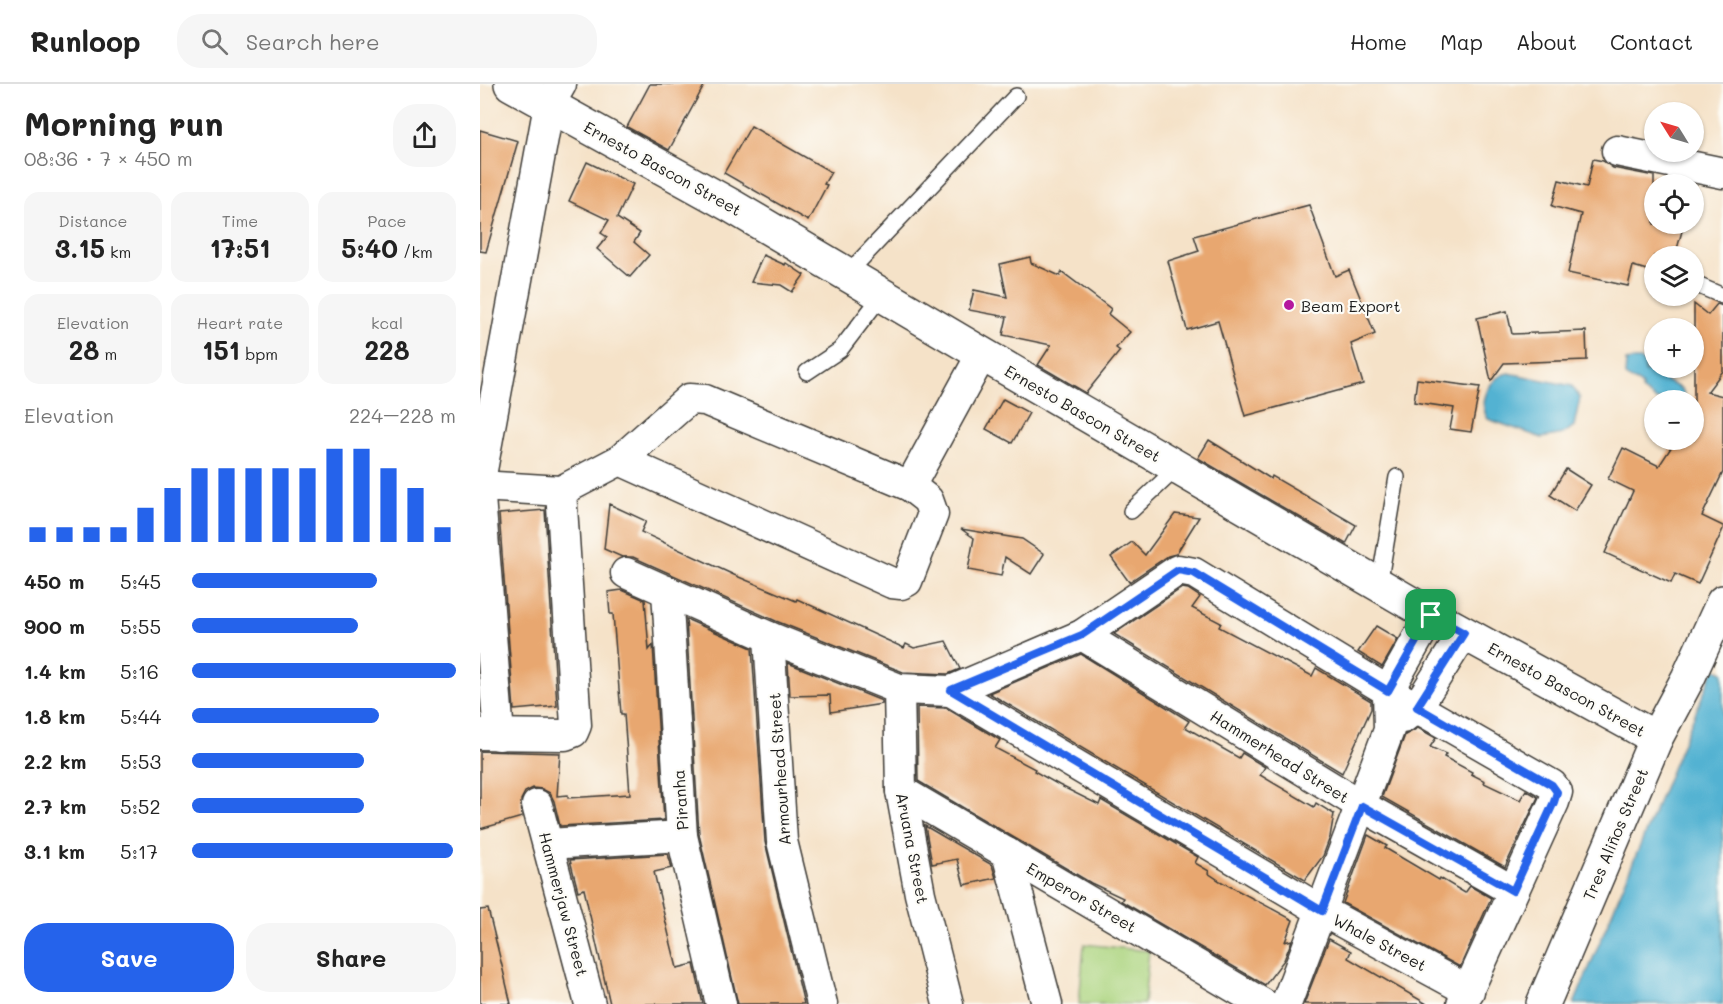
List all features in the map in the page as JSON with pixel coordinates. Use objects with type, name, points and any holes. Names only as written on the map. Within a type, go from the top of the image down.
[{"type":"street","name":"Ernesto Bascon Street","points":[[511,84],[555,95],[730,205],[1177,468],[1431,615],[1656,738]]},
{"type":"street","points":[[480,481],[555,95]]},
{"type":"street","points":[[1617,151],[1723,173]]},
{"type":"street","points":[[910,486],[982,354]]},
{"type":"street","points":[[480,486],[561,491],[620,460],[689,399],[698,398],[910,486],[928,500],[933,514],[907,581],[901,584],[892,583],[620,460]]},
{"type":"street","points":[[480,497],[490,735],[565,735],[573,732],[576,726],[561,491]]},
{"type":"street","points":[[626,573],[769,637],[899,689],[951,690],[1082,635],[1178,570],[1194,573],[1388,691],[1552,785],[1557,792],[1465,997]]},
{"type":"street","name":"Piranha","points":[[667,591],[682,836],[721,1004]]},
{"type":"street","name":"Tres Aliños Street","points":[[1543,1004],[1656,738],[1688,678],[1723,602]]},
{"type":"street","points":[[1286,1004],[1389,730],[1388,691],[1431,615]]},
{"type":"street","points":[[1389,730],[1417,707],[1464,633]]},
{"type":"street","name":"Hammerhead Street","points":[[1082,635],[1362,806],[1513,891]]},
{"type":"street","name":"Armourhead Street","points":[[769,637],[782,841],[822,1004]]},
{"type":"street","name":"Aruana Street","points":[[899,689],[901,791],[920,894],[948,1004]]},
{"type":"street","name":"Whale Street","points":[[951,690],[1465,997]]},
{"type":"street","name":"Emperor Street","points":[[901,791],[1263,1004]]},
{"type":"street","name":"Hammerjaw Street","points":[[537,805],[590,1004]]},
{"type":"street","points":[[548,844],[682,836]]},
{"type":"street","points":[[1007,854],[1047,1004]]},
{"type":"lane","points":[[847,274],[1016,96]]},
{"type":"lane","points":[[1704,288],[1723,296]]},
{"type":"lane","points":[[807,372],[840,350],[882,295]]},
{"type":"lane","points":[[1131,511],[1177,468]]},
{"type":"lane","points":[[1379,585],[1397,477]]},
{"type":"green space","points":[[1084,944],[1149,951],[1144,1004],[1079,1004]]},
{"type":"water","points":[[1641,360],[1644,363],[1644,378],[1666,378],[1666,381],[1682,390],[1644,391],[1640,384],[1625,376],[1626,361]]},
{"type":"water","points":[[1509,373],[1572,386],[1580,398],[1574,426],[1563,434],[1542,438],[1488,419],[1484,405],[1487,391],[1496,379]]},
{"type":"water","points":[[1714,668],[1723,672],[1723,1004],[1574,1004]]},
{"type":"building","points":[[650,84],[705,84],[669,150],[627,127]]},
{"type":"building","points":[[751,126],[831,172],[824,184],[827,185],[808,221],[724,173]]},
{"type":"building","points":[[480,130],[518,141],[486,252],[480,251]]},
{"type":"building","points":[[1593,159],[1603,161],[1613,168],[1644,174],[1644,234],[1681,234],[1678,246],[1644,246],[1644,269],[1633,266],[1628,286],[1568,273],[1581,214],[1552,206],[1559,180],[1587,187]]},
{"type":"building","points":[[587,162],[633,184],[617,218],[640,233],[634,242],[649,255],[630,277],[597,249],[607,237],[601,233],[609,220],[569,201]]},
{"type":"building","name":"Beam Export","points":[[1309,205],[1335,276],[1349,270],[1375,334],[1351,344],[1363,384],[1245,416],[1218,321],[1187,330],[1168,261],[1199,251],[1194,236]]},
{"type":"building","points":[[763,255],[785,265],[786,263],[804,275],[792,292],[781,285],[751,282]]},
{"type":"building","points":[[1030,257],[1031,263],[1060,276],[1062,272],[1102,302],[1111,309],[1108,314],[1130,332],[1116,348],[1120,351],[1086,393],[1038,365],[1051,345],[1003,335],[1007,317],[969,310],[974,290],[1007,297],[1000,264]]},
{"type":"building","points":[[1717,304],[1723,306],[1723,371],[1707,392],[1723,396],[1723,472],[1702,516],[1723,526],[1723,529],[1698,584],[1675,574],[1671,583],[1605,553],[1633,491],[1608,479],[1623,448],[1659,466],[1669,450],[1704,450],[1704,390],[1694,390],[1694,378],[1704,378],[1704,318],[1694,318],[1694,306],[1708,315]]},
{"type":"building","points":[[1507,311],[1512,334],[1586,331],[1587,360],[1504,363],[1491,381],[1477,318]]},
{"type":"building","points":[[1417,379],[1480,387],[1471,432],[1450,429],[1454,408],[1414,402]]},
{"type":"building","points":[[1003,399],[1029,413],[1012,443],[986,429]]},
{"type":"building","points":[[1209,440],[1271,479],[1272,476],[1356,525],[1346,544],[1198,458]]},
{"type":"building","points":[[1566,469],[1591,485],[1575,511],[1550,495]]},
{"type":"building","points":[[609,504],[646,521],[641,532],[734,575],[796,601],[797,599],[904,648],[906,644],[914,648],[946,641],[960,669],[948,674],[903,672],[776,621],[633,557],[622,557],[604,549]]},
{"type":"building","points":[[545,510],[557,706],[514,710],[499,514]]},
{"type":"building","points":[[1175,514],[1199,517],[1176,554],[1168,556],[1129,582],[1111,557],[1132,542],[1145,555]]},
{"type":"building","points":[[961,529],[1022,539],[1044,554],[1031,574],[1005,557],[1001,576],[968,570],[974,538]]},
{"type":"building","points":[[1182,588],[1200,597],[1192,608],[1221,623],[1219,627],[1312,676],[1316,668],[1371,701],[1371,709],[1342,773],[1114,634]]},
{"type":"building","points":[[622,590],[645,600],[649,650],[653,645],[664,820],[560,826],[550,793],[533,788],[525,792],[521,800],[522,817],[480,829],[480,751],[560,753],[557,796],[568,795],[568,798],[630,794],[624,714],[621,714],[613,614],[610,614],[608,592]]},
{"type":"building","points":[[686,619],[752,648],[765,842],[804,1004],[738,1004],[699,834]]},
{"type":"building","points":[[1376,626],[1398,639],[1382,667],[1358,652]]},
{"type":"building","points":[[1081,654],[1189,721],[1185,727],[1239,758],[1242,753],[1265,767],[1260,775],[1314,807],[1316,803],[1334,814],[1330,837],[1323,856],[1305,880],[989,693]]},
{"type":"building","points":[[788,663],[882,701],[882,704],[831,712],[830,695],[790,696]]},
{"type":"building","points":[[917,707],[946,708],[1000,740],[995,748],[1099,805],[1101,800],[1198,857],[1195,863],[1220,881],[1293,920],[1285,942],[1292,940],[1284,960],[1265,985],[1121,901],[1123,898],[1091,883],[918,781]]},
{"type":"building","points":[[1418,728],[1436,738],[1430,747],[1446,754],[1444,757],[1472,772],[1471,774],[1485,781],[1484,783],[1520,800],[1526,790],[1538,797],[1505,867],[1382,797],[1405,735]]},
{"type":"building","points":[[925,826],[992,865],[996,878],[964,885],[957,859],[932,864]]},
{"type":"building","points":[[1368,835],[1387,846],[1385,848],[1439,880],[1440,878],[1465,893],[1470,886],[1491,898],[1460,967],[1343,903]]},
{"type":"building","points":[[668,854],[672,868],[654,872],[677,968],[694,964],[703,1004],[610,1004],[584,889],[578,891],[570,860]]},
{"type":"building","points":[[488,909],[511,1004],[480,1004],[480,910]]},
{"type":"building","points":[[1329,939],[1351,951],[1348,958],[1427,1004],[1304,1004]]},
{"type":"place","name":"Beam Export","points":[[1289,305]]},
{"type":"route","points":[[1178,570],[1194,573],[1388,691],[1431,615],[1464,633],[1417,707],[1552,785],[1557,792],[1513,891],[1362,806],[1322,911],[951,690],[1082,635],[1178,570]]}]
